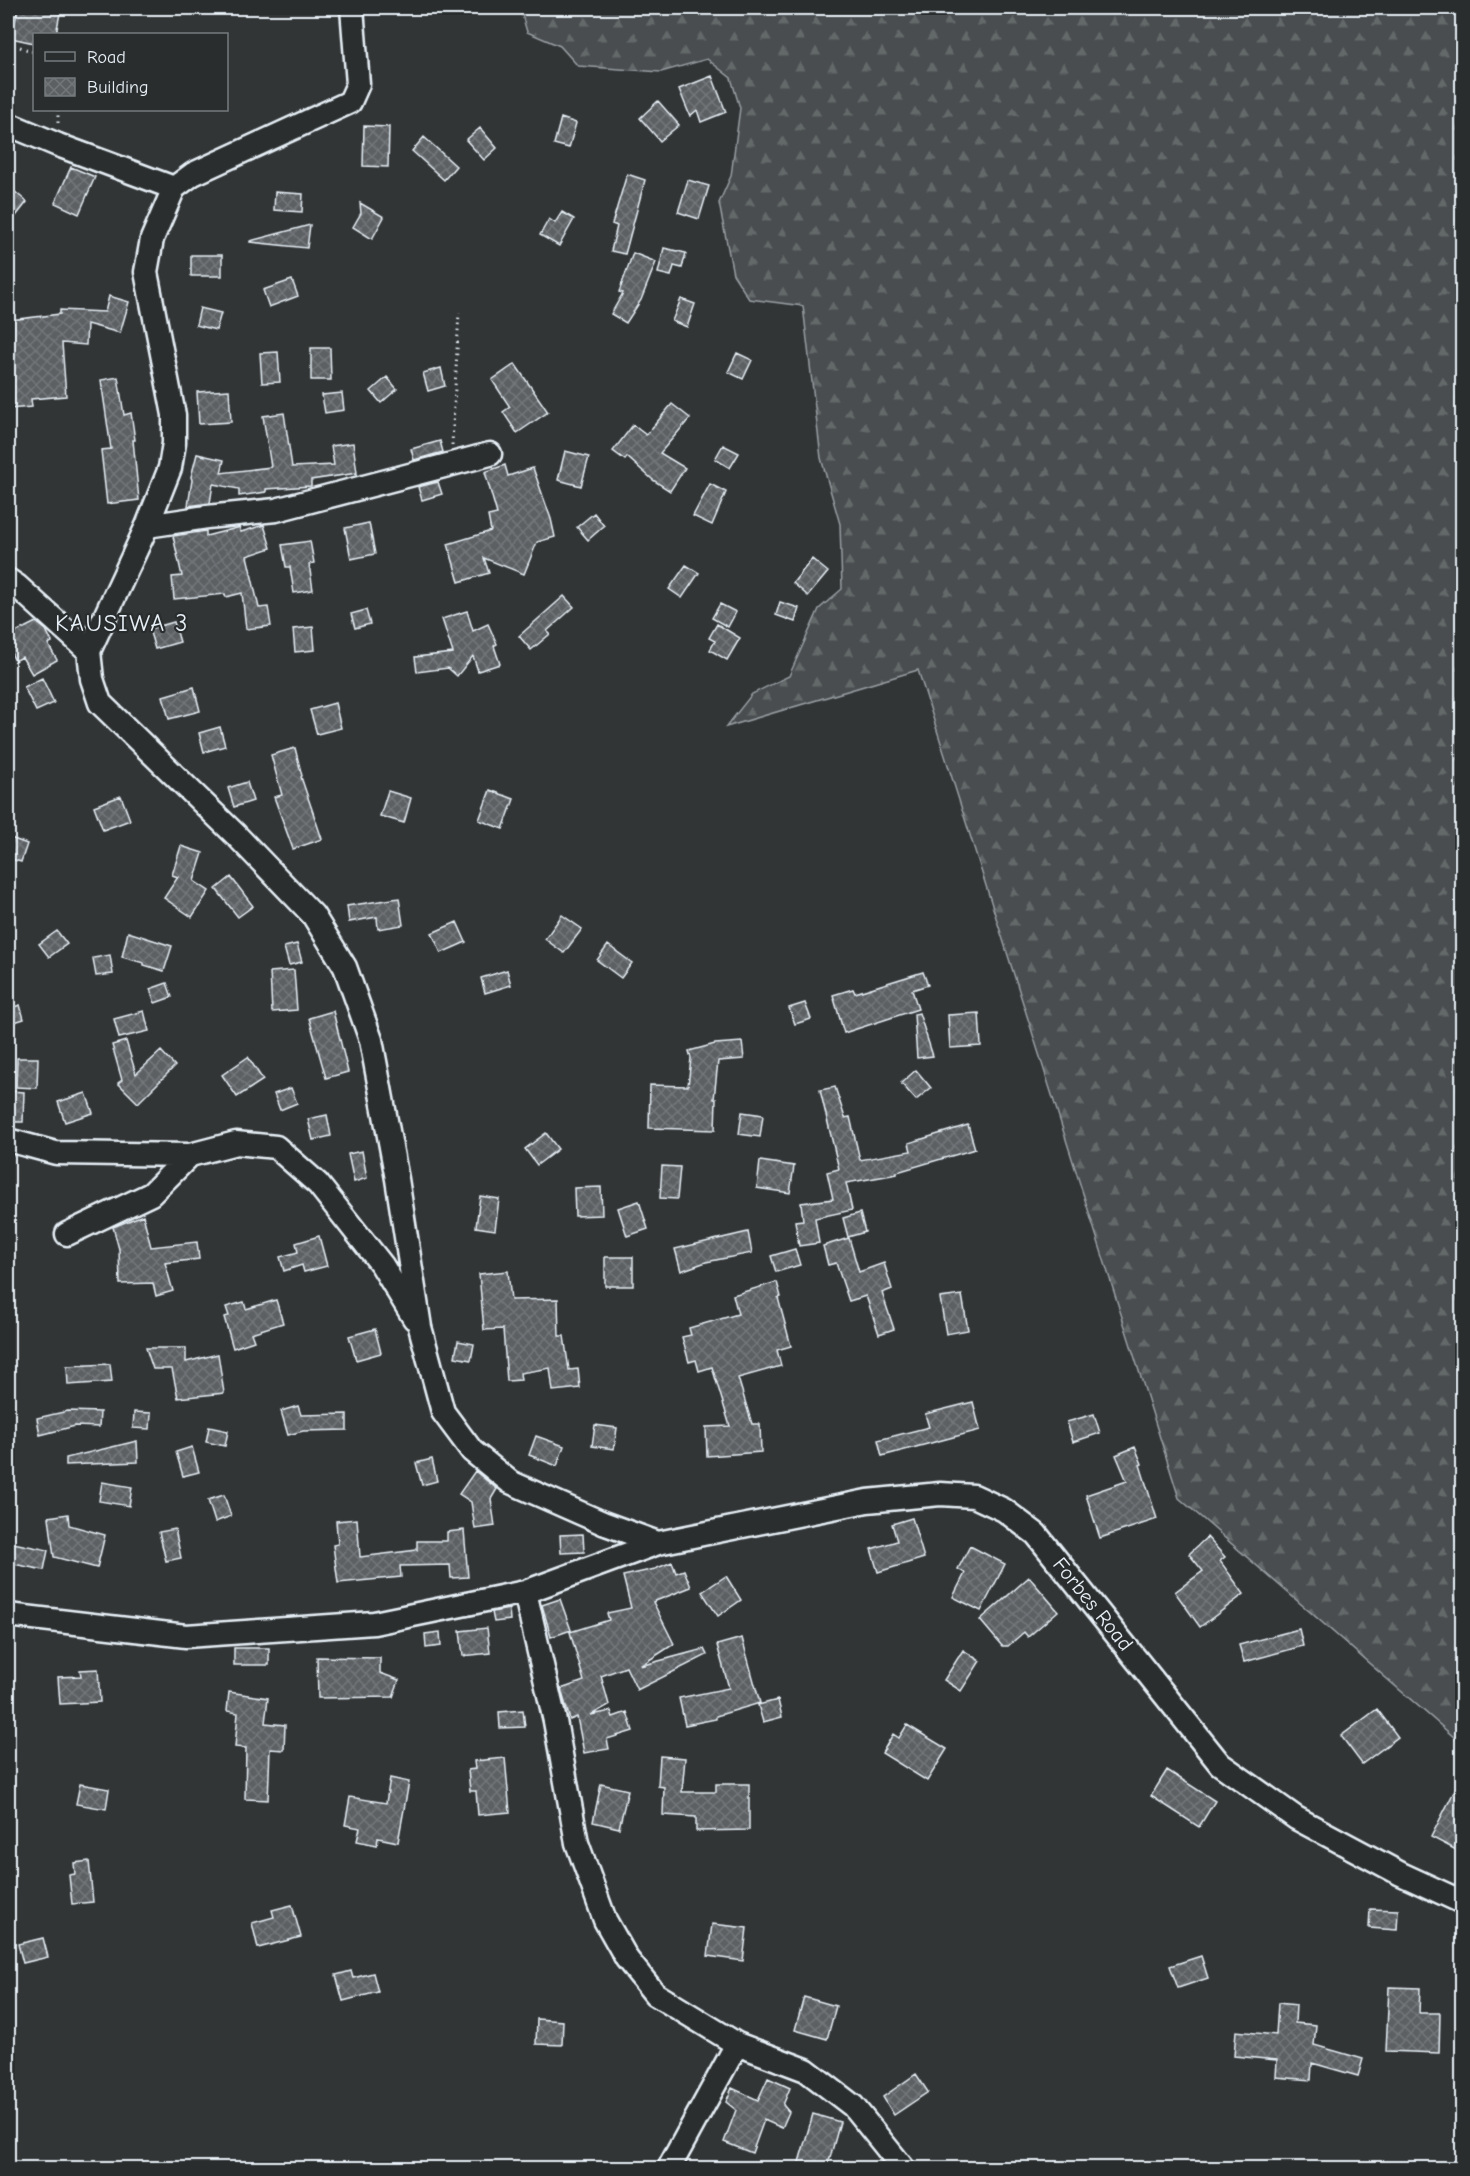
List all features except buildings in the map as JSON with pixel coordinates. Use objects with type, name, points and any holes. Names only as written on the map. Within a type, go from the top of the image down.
[{"type":"street","points":[[352,8],[358,84],[350,102],[193,174],[174,188],[152,239],[146,272],[174,415],[174,443],[170,468],[147,526],[89,651],[92,679],[100,703],[236,835],[313,915],[345,967],[371,1040],[397,1179],[420,1327],[443,1412],[472,1451],[510,1482],[603,1523],[658,1543]]},
{"type":"street","points":[[8,124],[174,188]]},
{"type":"street","points":[[147,526],[276,510],[490,454]]},
{"type":"street","points":[[8,580],[89,651]]},
{"type":"street","points":[[8,1140],[56,1153],[190,1155],[236,1143],[276,1148],[318,1184],[382,1265],[420,1327]]},
{"type":"street","points":[[67,1234],[151,1194],[190,1155]]},
{"type":"street","name":"Forbes Road","points":[[8,1615],[186,1635],[374,1623],[525,1592],[658,1543],[867,1501],[940,1494],[974,1496],[1004,1510],[1036,1534],[1220,1764],[1296,1818],[1401,1874],[1462,1902]]},
{"type":"street","points":[[525,1592],[555,1721],[577,1843],[605,1920],[627,1959],[655,1994],[737,2044],[806,2070],[853,2106],[903,2169]]},
{"type":"street","points":[[669,2169],[737,2044]]},
{"type":"path","points":[[20,47],[33,52]]},
{"type":"path","points":[[451,464],[459,312]]},
{"type":"green space","points":[[520,8],[1462,8],[1462,1744],[1179,1498],[918,670],[726,727],[752,694],[789,676],[819,609],[842,589],[840,524],[821,458],[803,306],[749,299],[733,274],[719,203],[731,176],[740,108],[731,78],[707,59],[661,72],[578,66],[560,46],[527,32]]},
{"type":"district","name":"KAUSIWA 3","points":[[122,623]]}]
